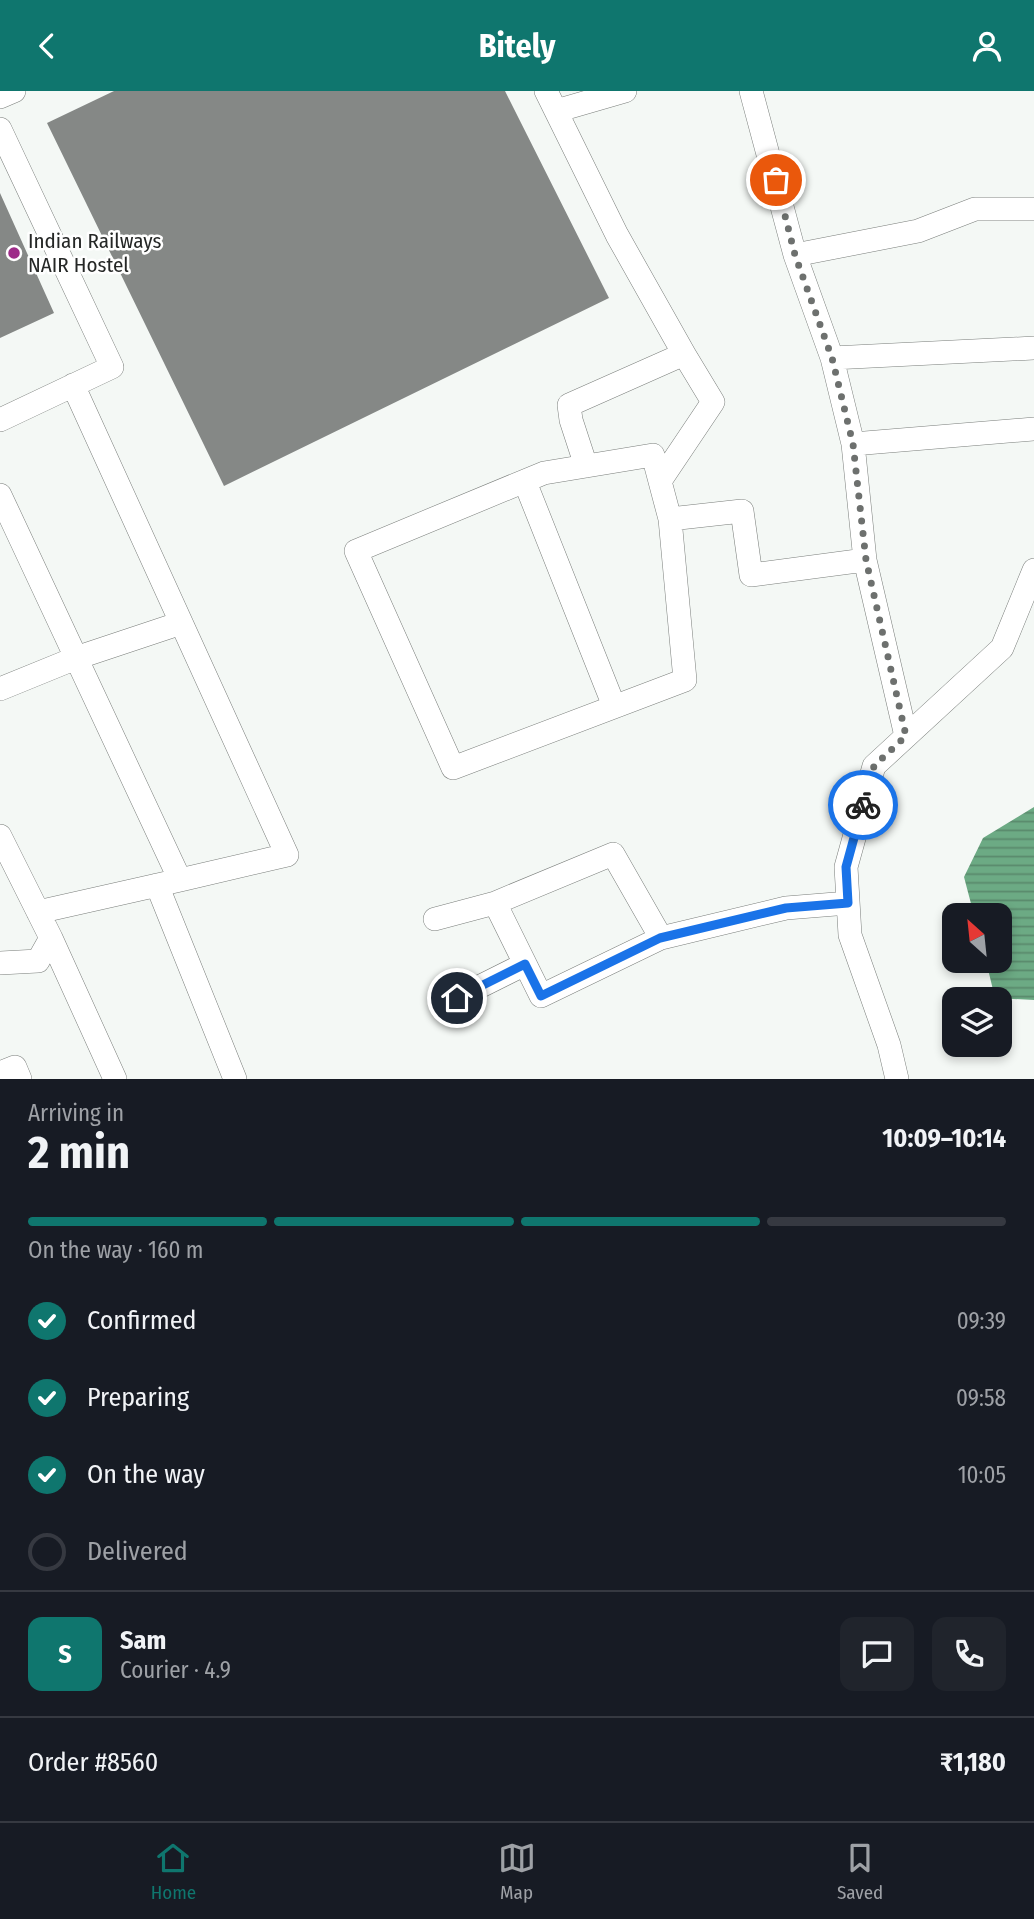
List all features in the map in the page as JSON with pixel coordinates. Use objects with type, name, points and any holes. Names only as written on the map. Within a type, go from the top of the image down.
[{"type":"street","points":[[0,97],[14,91]]},
{"type":"street","points":[[625,91],[551,101],[617,235],[713,402],[660,481]]},
{"type":"street","points":[[751,91],[795,255],[832,358],[853,444],[866,560],[906,736]]},
{"type":"street","points":[[0,129],[112,367],[0,420]]},
{"type":"street","points":[[795,255],[918,231],[975,209],[1034,209]]},
{"type":"street","points":[[832,358],[1034,348]]},
{"type":"street","points":[[586,466],[571,420],[569,405],[684,354]]},
{"type":"street","points":[[38,912],[287,855],[73,384]]},
{"type":"street","points":[[853,444],[1034,429]]},
{"type":"street","points":[[653,455],[660,481],[670,519],[685,680],[453,768],[356,551],[544,473],[653,455]]},
{"type":"street","points":[[525,482],[614,706]]},
{"type":"street","points":[[0,495],[180,880]]},
{"type":"street","points":[[670,519],[742,511],[751,575],[866,560]]},
{"type":"street","points":[[897,1079],[889,1045],[850,935],[846,867],[874,766],[1002,648],[1034,570]]},
{"type":"street","points":[[0,689],[76,658],[181,623]]},
{"type":"street","points":[[0,836],[116,1079]]},
{"type":"street","points":[[435,919],[495,903],[612,854],[660,938]]},
{"type":"street","points":[[157,885],[235,1079]]},
{"type":"street","points":[[495,903],[541,996],[660,938],[786,908],[848,903]]},
{"type":"street","points":[[0,963],[38,961],[51,938]]},
{"type":"street","points":[[457,998],[525,964]]},
{"type":"street","points":[[0,1073],[15,1067],[20,1079]]},
{"type":"shaded area","points":[[1034,807],[1034,1000],[1012,999],[1012,987],[992,987],[989,973],[1012,973],[1012,903],[971,903],[964,877],[983,838]]},
{"type":"building","points":[[114,91],[505,91],[609,298],[224,486],[47,123]]},
{"type":"building","name":"Indian Railways NAIR Hostel","points":[[0,193],[54,313],[0,338]]},
{"type":"way so far","points":[[776,180],[795,255],[832,358],[853,444],[866,560],[906,736],[874,766],[863,805]]},
{"type":"place","name":"Indian Railways NAIR Hostel","points":[[14,253]]},
{"type":"route","points":[[457,998],[525,964],[541,996],[660,938],[786,908],[848,903],[846,867],[863,805]]}]
